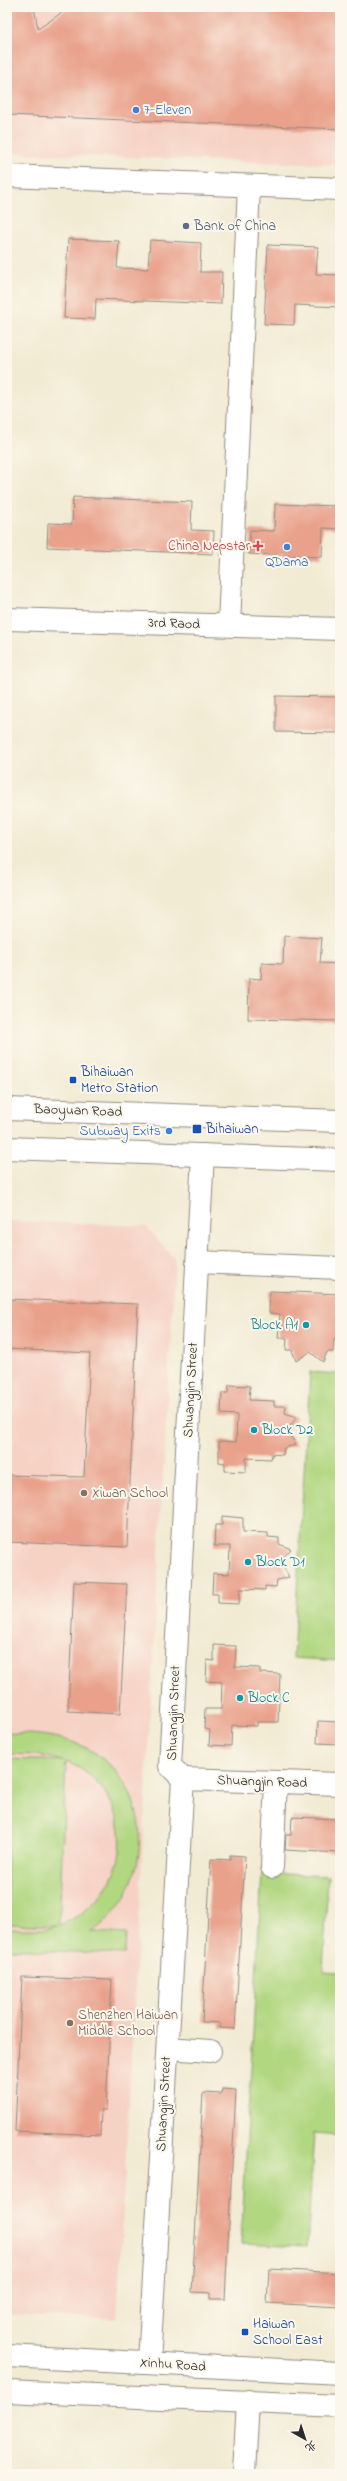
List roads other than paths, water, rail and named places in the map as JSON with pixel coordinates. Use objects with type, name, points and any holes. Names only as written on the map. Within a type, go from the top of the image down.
[{"type":"street","points":[[7,176],[340,189]]},
{"type":"street","points":[[229,625],[249,186]]},
{"type":"street","name":"3rd Raod","points":[[7,619],[340,629]]},
{"type":"street","name":"Baoyuan Road","points":[[7,1109],[340,1121]]},
{"type":"street","points":[[7,1148],[340,1160]]},
{"type":"street","name":"Shuangjin Street","points":[[149,2363],[183,1779],[170,1766],[204,1155]]},
{"type":"street","points":[[198,1262],[340,1268]]},
{"type":"street","name":"Shuangjin Road","points":[[183,1779],[340,1784]]},
{"type":"street","points":[[272,1867],[276,1782]]},
{"type":"street","points":[[168,2048],[210,2051]]},
{"type":"street","name":"Xinhu Road","points":[[7,2356],[340,2373]]},
{"type":"street","points":[[7,2391],[340,2406]]},
{"type":"street","points":[[244,2474],[248,2401]]},
{"type":"place","name":"7-Eleven","points":[[136,110]]},
{"type":"place","name":"Bank of China","points":[[186,226]]},
{"type":"place","name":"China Nepstar","points":[[258,546]]},
{"type":"place","name":"QDama","points":[[287,547]]},
{"type":"place","name":"Bihaiwan Metro Station","points":[[73,1080]]},
{"type":"place","name":"Bihaiwan","points":[[197,1129]]},
{"type":"place","name":"Subway Exits","points":[[169,1131]]},
{"type":"place","name":"Block A1","points":[[306,1325]]},
{"type":"place","name":"Block D2","points":[[254,1430]]},
{"type":"place","name":"Xiwan School","points":[[84,1493]]},
{"type":"place","name":"Block D1","points":[[248,1562]]},
{"type":"place","name":"Block C","points":[[240,1698]]},
{"type":"place","name":"Shenzhen Haiwan Middle School","points":[[70,2023]]},
{"type":"place","name":"Haiwan School East","points":[[245,2332]]}]
